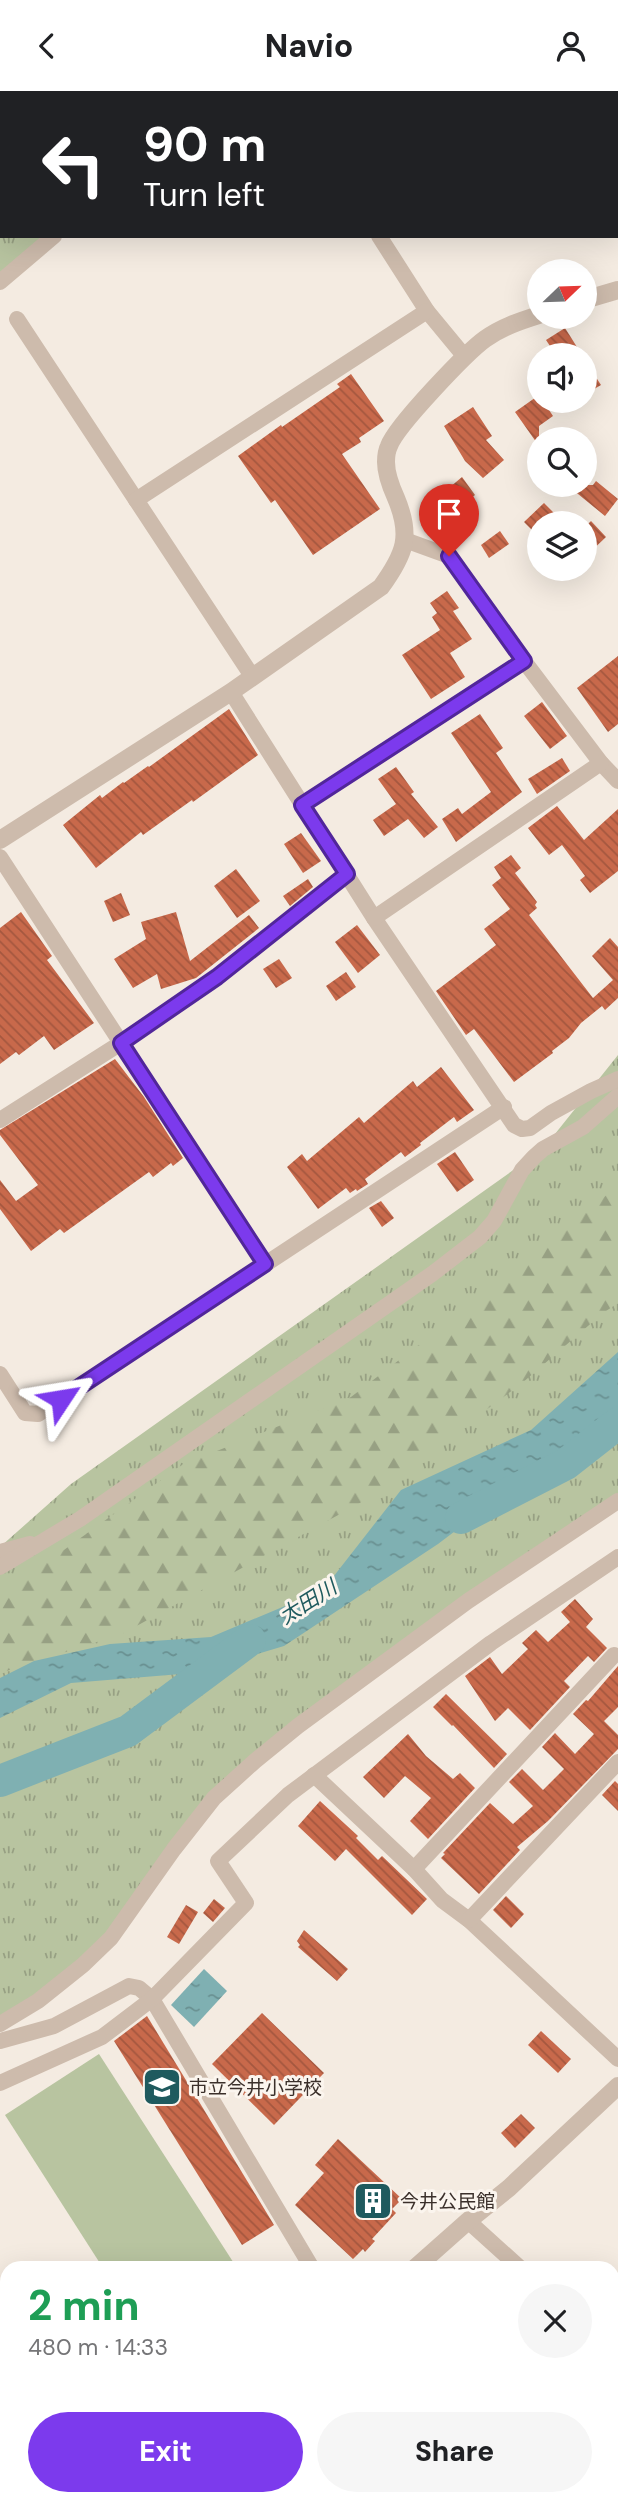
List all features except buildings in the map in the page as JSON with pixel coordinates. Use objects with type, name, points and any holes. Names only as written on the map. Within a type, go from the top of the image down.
[{"type":"street","points":[[0,282],[52,238]]},
{"type":"street","points":[[380,238],[427,311],[465,357]]},
{"type":"street","points":[[597,296],[618,290]]},
{"type":"street","points":[[136,500],[427,311]]},
{"type":"street","points":[[17,319],[252,676]]},
{"type":"street","points":[[0,840],[231,692],[381,587],[397,565],[405,540],[404,517],[387,471],[389,445],[400,428],[465,357],[504,327],[527,319]]},
{"type":"street","points":[[405,540],[449,556],[524,661],[601,763],[618,781]]},
{"type":"street","points":[[302,805],[524,661]]},
{"type":"street","points":[[231,692],[374,918],[514,1125],[522,1129],[530,1128],[551,1113],[618,1079]]},
{"type":"street","points":[[374,918],[601,763]]},
{"type":"street","points":[[0,857],[265,1264]]},
{"type":"street","points":[[0,1120],[121,1043],[217,977],[347,874]]},
{"type":"street","points":[[0,1567],[80,1520],[421,1282],[480,1237],[494,1221],[522,1170],[534,1157],[583,1127],[618,1096]]},
{"type":"street","points":[[0,1374],[25,1413],[38,1414],[504,1107]]},
{"type":"street","points":[[0,2024],[38,2001],[102,1947],[215,1798],[255,1761],[298,1726],[468,1601],[618,1501]]},
{"type":"street","points":[[0,1552],[27,1543],[36,1545]]},
{"type":"street","points":[[0,2083],[102,2037],[152,1999],[246,1903],[218,1861],[288,1795],[314,1775],[491,1643],[618,1557]]},
{"type":"street","points":[[414,1869],[614,1655]]},
{"type":"street","points":[[469,1920],[618,1762]]},
{"type":"street","points":[[314,1775],[414,1869],[442,1900],[469,1920],[618,2060]]},
{"type":"street","points":[[0,2041],[54,2026],[128,1986],[139,1988],[152,1999],[309,2261]]},
{"type":"street","points":[[423,2261],[509,2188],[618,2086]]},
{"type":"street","points":[[468,2221],[512,2261]]},
{"type":"green space","points":[[0,238],[41,238],[0,274]]},
{"type":"green space","points":[[618,1055],[618,1500],[340,1696],[205,1811],[83,1965],[0,2021],[0,1547],[71,1484],[543,1149]]},
{"type":"green space","points":[[618,1185],[618,1303],[521,1384],[360,1503],[122,1634],[0,1673],[0,1596],[182,1465],[351,1397],[541,1251]]},
{"type":"green space","points":[[99,2054],[232,2261],[99,2261],[5,2115]]},
{"type":"water","points":[[618,1352],[618,1408],[438,1544],[284,1646],[193,1673],[71,1683],[0,1718],[0,1678],[34,1661],[110,1644],[211,1637],[323,1590],[401,1490],[531,1430]]},
{"type":"water","points":[[204,1969],[227,1991],[194,2027],[171,2005]]},
{"type":"waterway","name":"太田川","points":[[461,1518],[566,1464],[618,1423]]},
{"type":"waterway","name":"太田川","points":[[0,1781],[128,1731],[250,1640]]},
{"type":"place","name":"市立今井小学校","points":[[162,2087]]},
{"type":"place","name":"今井公民館","points":[[373,2201]]},
{"type":"route","points":[[61,1399],[265,1264],[121,1043],[217,977],[347,874],[302,805],[524,661],[449,556]]}]
